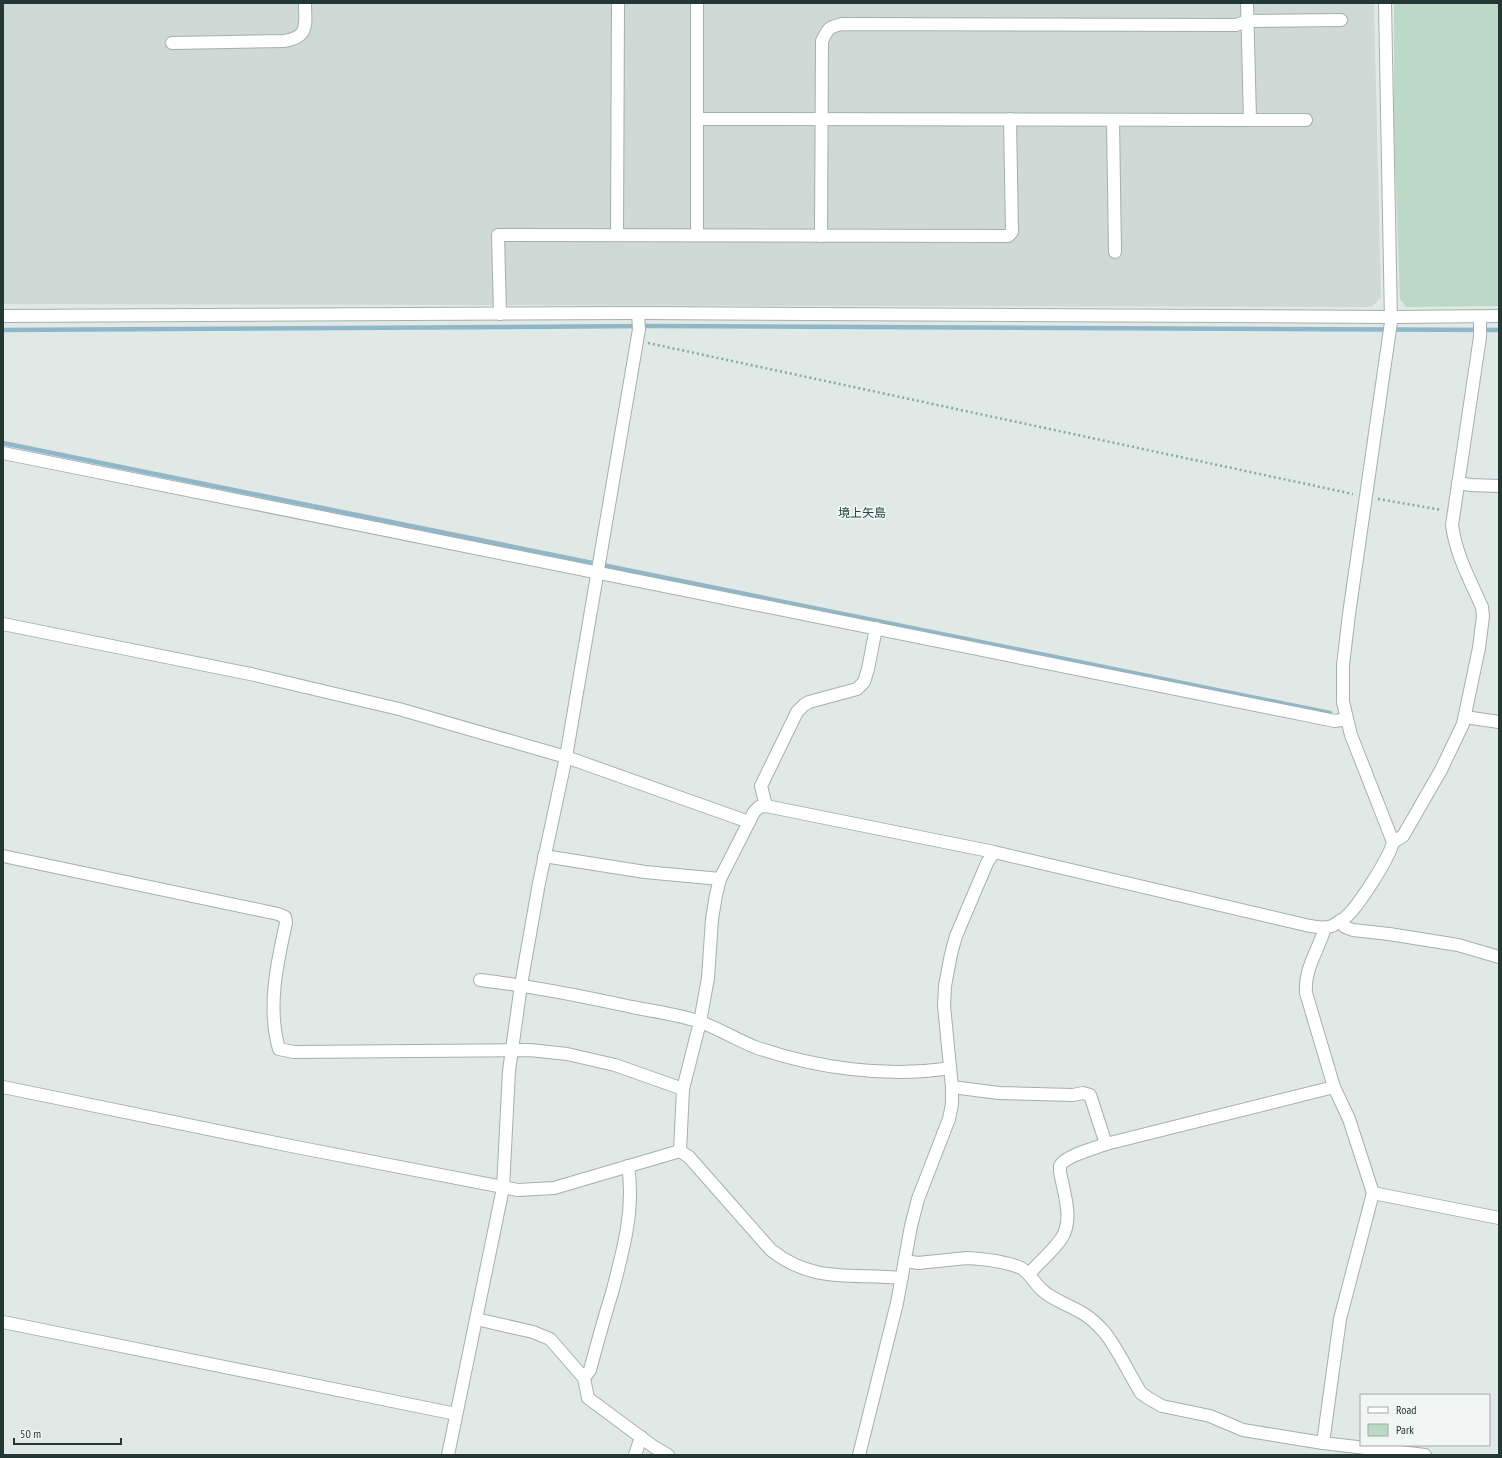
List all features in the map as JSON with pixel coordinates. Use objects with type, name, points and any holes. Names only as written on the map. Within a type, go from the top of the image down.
[{"type":"street","points":[[172,43],[294,40],[302,34],[305,25],[305,3]]},
{"type":"street","points":[[617,235],[618,3]]},
{"type":"street","points":[[697,3],[697,235]]},
{"type":"street","points":[[1247,3],[1250,120]]},
{"type":"street","points":[[680,1151],[683,1089],[700,1022],[708,978],[712,919],[716,895],[720,879],[754,812],[759,807],[766,806],[994,852],[1310,926],[1325,928],[1340,921],[1348,915],[1386,860],[1392,848],[1393,842],[1356,751],[1343,702],[1344,659],[1365,496],[1390,337],[1391,320],[1385,3]]},
{"type":"street","points":[[821,236],[822,41],[832,26],[842,24],[1236,25],[1247,21],[1341,20]]},
{"type":"street","points":[[698,119],[1306,120]]},
{"type":"street","points":[[500,314],[498,235],[1008,236],[1012,232],[1010,119]]},
{"type":"street","points":[[1113,120],[1115,252]]},
{"type":"street","points":[[448,1455],[503,1188],[509,1072],[521,985],[538,883],[566,757],[637,341],[638,314]]},
{"type":"street","points":[[3,316],[638,314],[1391,320],[1499,316]]},
{"type":"street","points":[[1393,842],[1403,836],[1441,770],[1463,724],[1479,648],[1483,616],[1482,607],[1459,557],[1454,542],[1452,525],[1480,337],[1480,317]]},
{"type":"street","points":[[3,453],[1335,721],[1347,720]]},
{"type":"street","points":[[1458,483],[1499,486]]},
{"type":"street","points":[[3,624],[255,675],[391,707],[566,757],[749,822]]},
{"type":"street","points":[[766,806],[761,786],[797,712],[809,702],[857,689],[864,682],[868,670],[876,628]]},
{"type":"street","points":[[1465,717],[1499,722]]},
{"type":"street","points":[[859,1455],[902,1278],[911,1226],[918,1199],[949,1119],[952,1104],[952,1087],[944,1006],[945,986],[948,970],[956,936],[987,863],[994,852]]},
{"type":"street","points":[[3,856],[278,914],[285,917],[286,923],[276,970],[274,1002],[275,1032],[279,1049],[294,1052],[530,1050],[567,1054],[615,1065],[683,1089]]},
{"type":"street","points":[[544,856],[645,872],[720,879]]},
{"type":"street","points":[[1340,921],[1345,927],[1353,930],[1458,945],[1499,957]]},
{"type":"street","points":[[1323,1443],[1340,1319],[1373,1193],[1350,1119],[1334,1087],[1306,994],[1305,982],[1310,964],[1321,941],[1325,928]]},
{"type":"street","points":[[480,980],[521,985],[606,1000],[700,1022],[755,1047],[798,1059],[845,1068],[890,1071],[931,1071],[950,1068]]},
{"type":"street","points":[[3,1087],[518,1190],[554,1188],[680,1151],[689,1157],[771,1250],[784,1261],[829,1275],[902,1278]]},
{"type":"street","points":[[952,1087],[999,1093],[1065,1095],[1083,1093],[1090,1095],[1106,1144]]},
{"type":"street","points":[[1029,1274],[1047,1256],[1064,1233],[1067,1214],[1060,1166],[1064,1161],[1106,1144],[1334,1087]]},
{"type":"street","points":[[584,1378],[590,1370],[623,1252],[630,1210],[630,1178],[628,1166]]},
{"type":"street","points":[[1373,1193],[1499,1218]]},
{"type":"street","points":[[905,1261],[918,1263],[967,1258],[1016,1266],[1023,1269],[1041,1289],[1053,1298],[1084,1314],[1105,1333],[1132,1379],[1142,1393],[1154,1402],[1175,1409],[1210,1416],[1243,1430],[1323,1443],[1425,1455]]},
{"type":"street","points":[[476,1319],[533,1332],[550,1339],[584,1378],[588,1398],[668,1455]]},
{"type":"street","points":[[3,1322],[456,1414]]},
{"type":"street","points":[[635,1455],[641,1437]]},
{"type":"path","points":[[637,341],[1365,496],[1454,512]]},
{"type":"shaded area","points":[[3,3],[1374,3],[1381,298],[1371,307],[3,304]]},
{"type":"green space","points":[[1394,3],[1499,3],[1499,306],[1406,307],[1400,299],[1394,130]]},
{"type":"waterway","points":[[3,330],[652,326],[1499,330]]},
{"type":"waterway","points":[[3,443],[1330,713]]},
{"type":"district","name":"境上矢島","points":[[862,512]]}]
